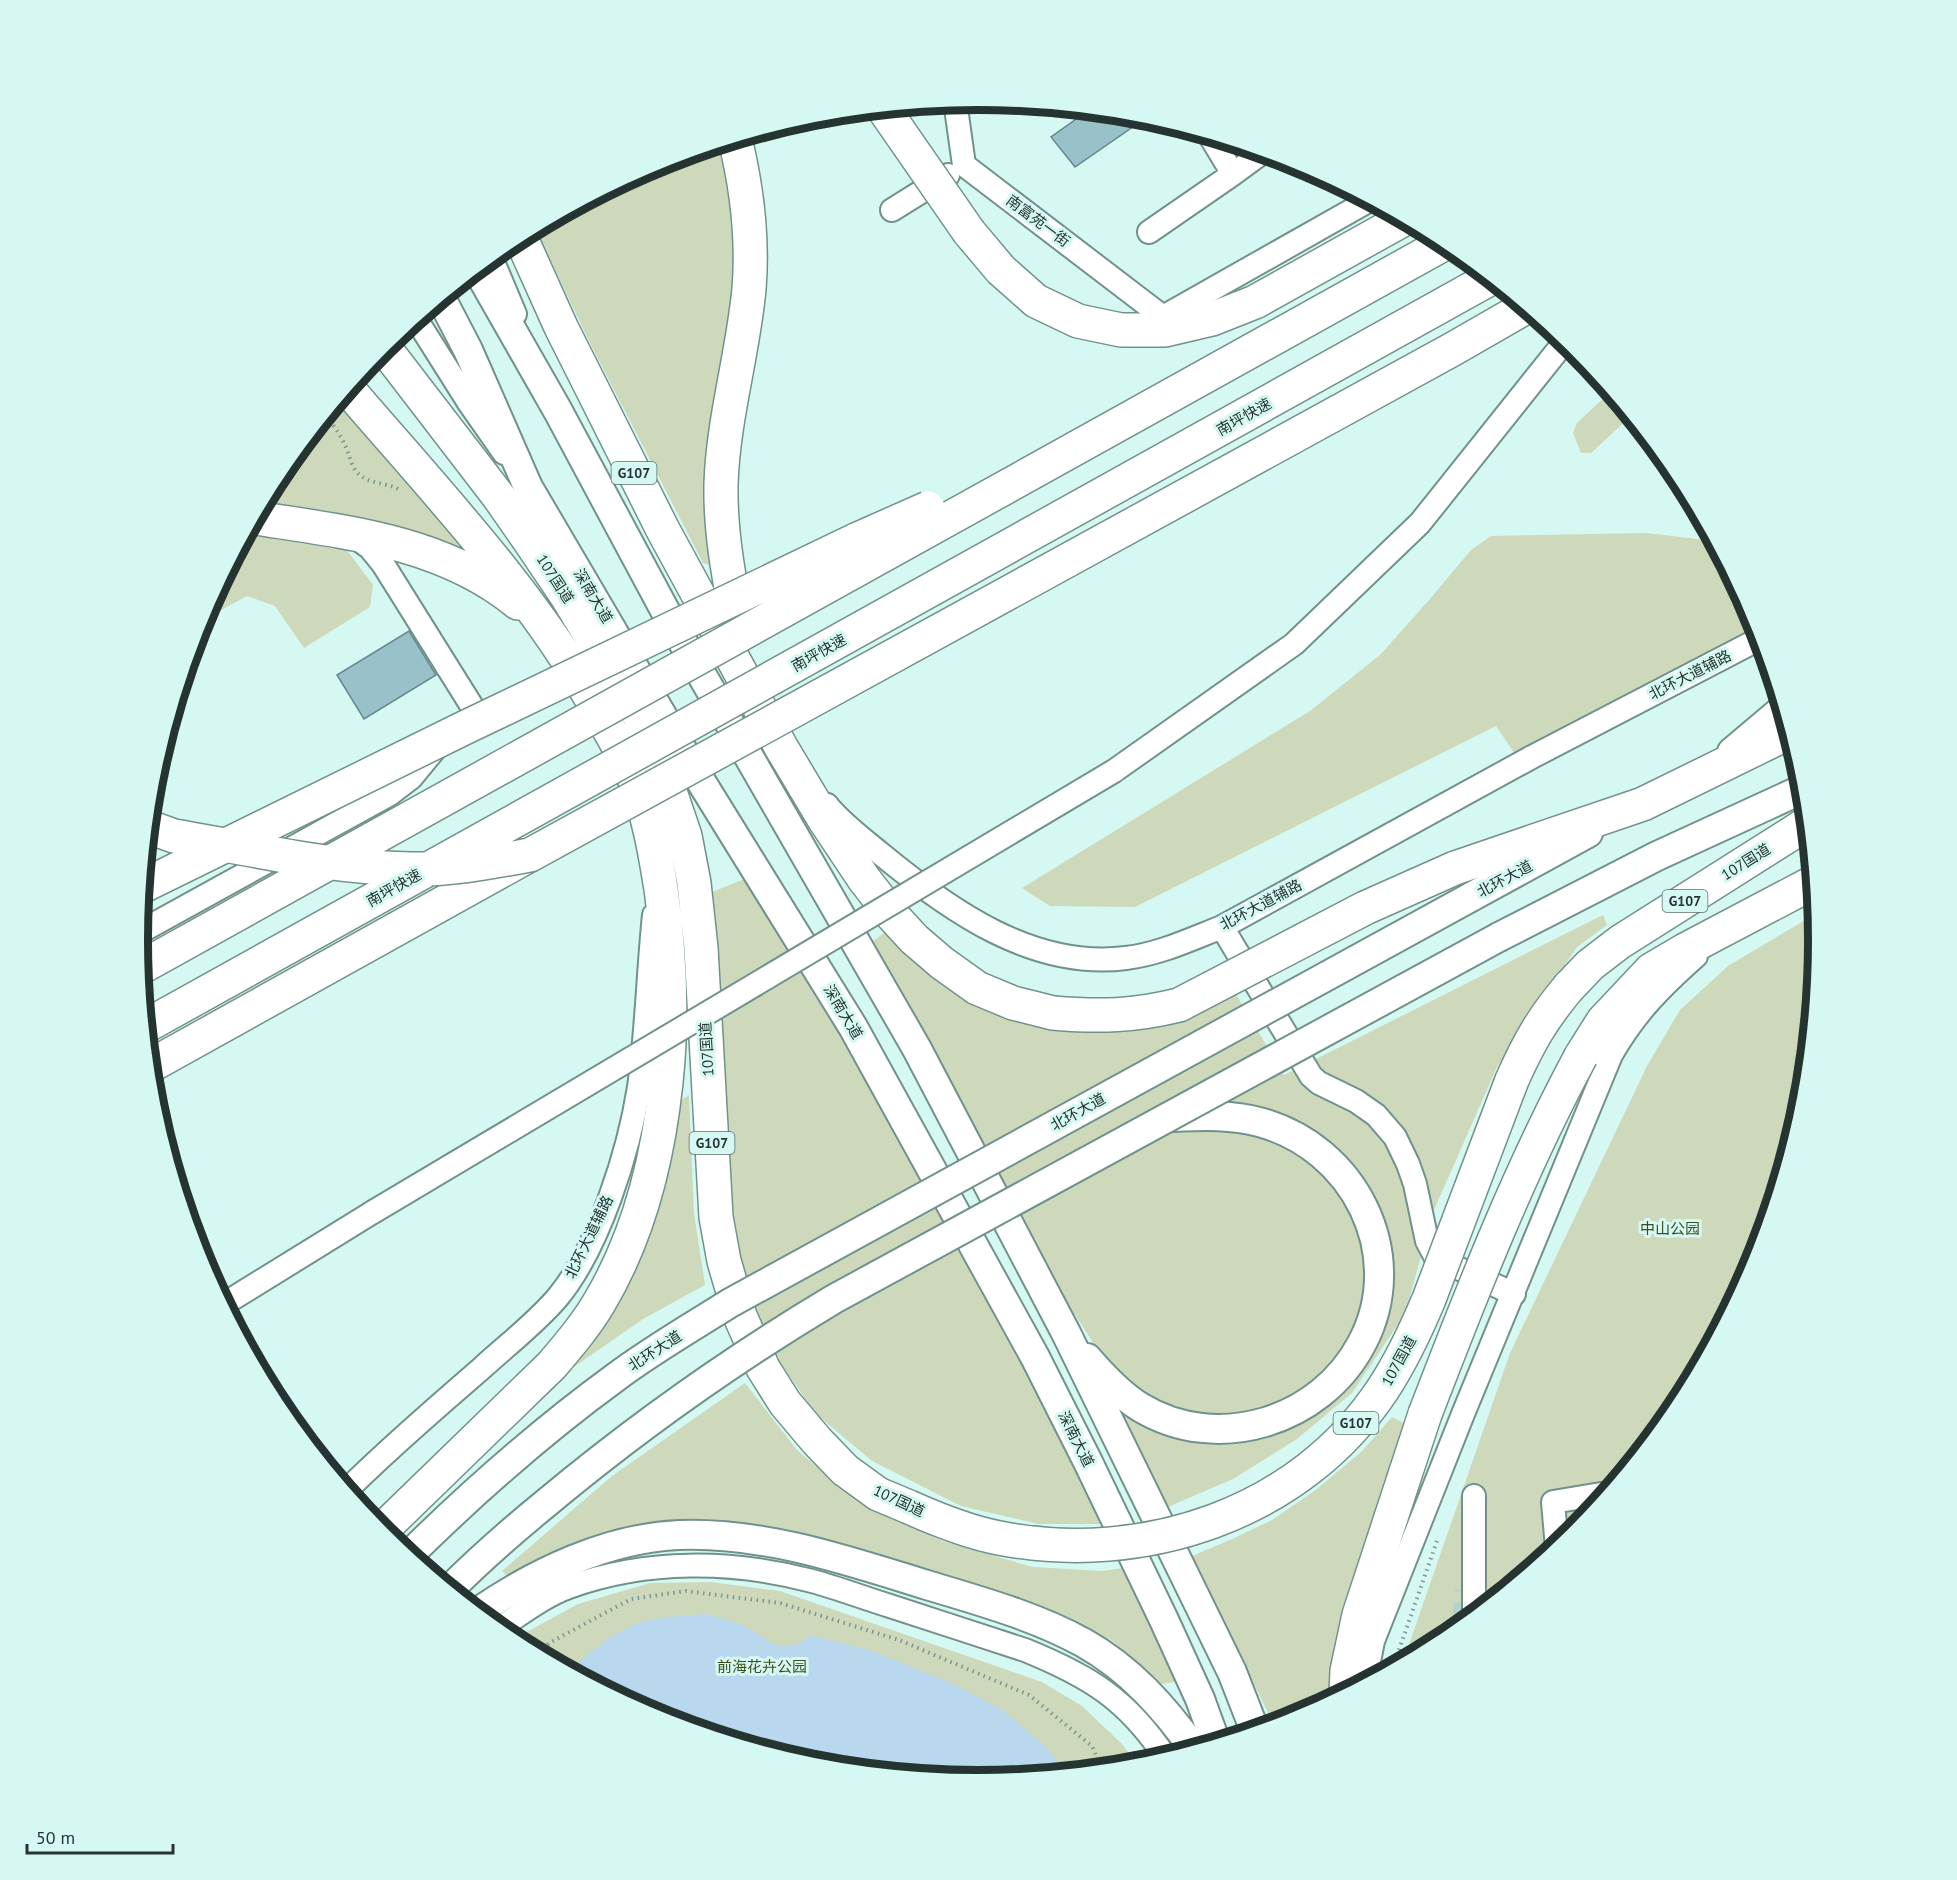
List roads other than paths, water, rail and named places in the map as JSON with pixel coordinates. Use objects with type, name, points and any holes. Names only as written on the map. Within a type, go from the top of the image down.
[{"type":"highway","points":[[888,115],[969,232],[1001,270],[1036,301],[1078,321],[1121,330],[1165,330],[1212,319],[1255,303],[1397,223]]},
{"type":"highway","points":[[737,146],[748,212],[749,288],[725,444],[722,483],[723,523],[737,621],[758,705]]},
{"type":"highway","name":"G107","points":[[524,245],[608,423],[663,530],[781,747],[824,819],[864,879],[892,915],[914,939],[977,988],[1013,1003],[1053,1013],[1123,1016],[1179,1005],[1365,908],[1455,868],[1643,804]]},
{"type":"highway","points":[[149,963],[1437,247]]},
{"type":"highway","name":"南坪快速","points":[[153,1022],[1485,282]]},
{"type":"highway","points":[[157,1062],[1520,311]]},
{"type":"highway","name":"107国道","points":[[390,355],[512,515],[566,596],[639,716],[653,742],[665,773],[685,836],[698,912],[716,1217],[724,1261],[740,1316],[762,1368],[785,1403],[845,1470],[878,1494],[960,1527],[998,1538],[1063,1546],[1131,1543],[1164,1537],[1226,1516],[1262,1498],[1318,1461],[1364,1415],[1383,1389],[1415,1334],[1512,1080],[1528,1044],[1546,1014],[1590,964],[1620,942],[1801,828]]},
{"type":"highway","points":[[352,394],[494,558],[548,630],[572,665],[634,777],[645,808],[656,856],[669,956],[671,1001],[669,1054],[663,1111],[645,1200],[617,1270],[599,1305],[552,1365],[388,1524]]},
{"type":"highway","points":[[150,882],[462,729],[858,539],[1098,435]]},
{"type":"highway","points":[[263,519],[345,532],[394,543],[449,561],[485,580],[511,598],[548,630]]},
{"type":"highway","points":[[639,716],[697,775]]},
{"type":"highway","name":"北环大道","points":[[1643,804],[1783,735]]},
{"type":"highway","points":[[155,829],[174,836],[349,866],[413,869],[477,864],[530,855]]},
{"type":"highway","points":[[1346,1685],[1347,1671],[1359,1615],[1425,1414],[1497,1229],[1581,1056],[1603,1021],[1651,970],[1807,886]]},
{"type":"main road","points":[[481,275],[558,411],[669,618],[916,1049],[1066,1333],[1232,1672],[1252,1723]]},
{"type":"main road","name":"深南大道","points":[[445,305],[468,350],[528,487],[697,775],[853,1027],[1035,1357],[1164,1620],[1200,1699],[1213,1736]]},
{"type":"main road","points":[[1709,772],[1778,714]]},
{"type":"main road","points":[[455,1584],[515,1529],[617,1446],[751,1350],[834,1299],[1498,938],[1657,856],[1795,792]]},
{"type":"main road","name":"北环大道","points":[[415,1549],[468,1498],[551,1427],[616,1377],[692,1327],[751,1292],[1643,804]]},
{"type":"main road","points":[[1066,1333],[1099,1372],[1139,1407],[1165,1419],[1193,1427],[1223,1430],[1254,1426],[1282,1417],[1309,1403],[1339,1377],[1362,1343],[1374,1310],[1379,1277],[1375,1236],[1360,1197],[1333,1163],[1302,1139],[1259,1122],[1216,1115],[1168,1118]]},
{"type":"main road","points":[[485,1607],[510,1590],[564,1563],[621,1544],[678,1535],[733,1536],[793,1546],[838,1557],[1000,1607],[1041,1622],[1085,1643],[1146,1689],[1168,1713],[1190,1743]]},
{"type":"street","points":[[892,210],[964,165],[957,110]]},
{"type":"street","points":[[898,114],[944,178]]},
{"type":"street","points":[[1215,145],[1233,174]]},
{"type":"street","points":[[1149,232],[1255,158]]},
{"type":"street","name":"南富苑一街","points":[[964,165],[1163,317],[1363,204]]},
{"type":"street","points":[[495,265],[558,411]]},
{"type":"street","points":[[420,326],[469,404],[528,487]]},
{"type":"street","points":[[231,1301],[373,1212],[1114,771],[1294,644],[1420,523],[1560,347]]},
{"type":"street","points":[[345,532],[360,540],[376,556],[477,716]]},
{"type":"street","name":"北环大道辅路","points":[[781,747],[831,810],[910,878],[963,915],[998,934],[1037,949],[1080,958],[1126,958],[1174,946],[1222,927],[1532,757],[1753,642]]},
{"type":"street","points":[[148,927],[396,790],[411,778],[450,735],[477,716],[572,665]]},
{"type":"street","name":"北环大道辅路","points":[[352,1485],[415,1426],[530,1325],[558,1296],[580,1264],[599,1225],[613,1190],[638,1088],[655,900],[656,856]]},
{"type":"street","points":[[1367,1674],[1373,1641],[1462,1414],[1514,1294],[1611,1055],[1643,1007],[1664,984],[1697,955],[1754,914]]},
{"type":"street","points":[[1222,927],[1311,1076],[1319,1083],[1356,1101],[1376,1115],[1395,1137],[1415,1184],[1427,1241],[1436,1258],[1514,1294]]},
{"type":"street","points":[[1556,1536],[1553,1502],[1597,1495]]},
{"type":"street","points":[[1474,1496],[1474,1606]]},
{"type":"street","points":[[507,1623],[567,1588],[612,1574],[660,1566],[708,1565],[811,1581],[1056,1662],[1099,1687],[1128,1710],[1160,1750]]},
{"type":"water","points":[[706,1614],[739,1623],[776,1645],[796,1645],[811,1635],[872,1651],[952,1683],[1004,1711],[1045,1746],[1061,1766],[1033,1769],[924,1769],[816,1755],[712,1726],[611,1685],[576,1666],[619,1632],[636,1624],[666,1617]]},
{"type":"tunnel","points":[[1464,1614],[1466,1590]]},
{"type":"park label","name":"中山公园","points":[[1670,1229]]},
{"type":"park label","name":"前海花卉公园","points":[[762,1667]]}]
